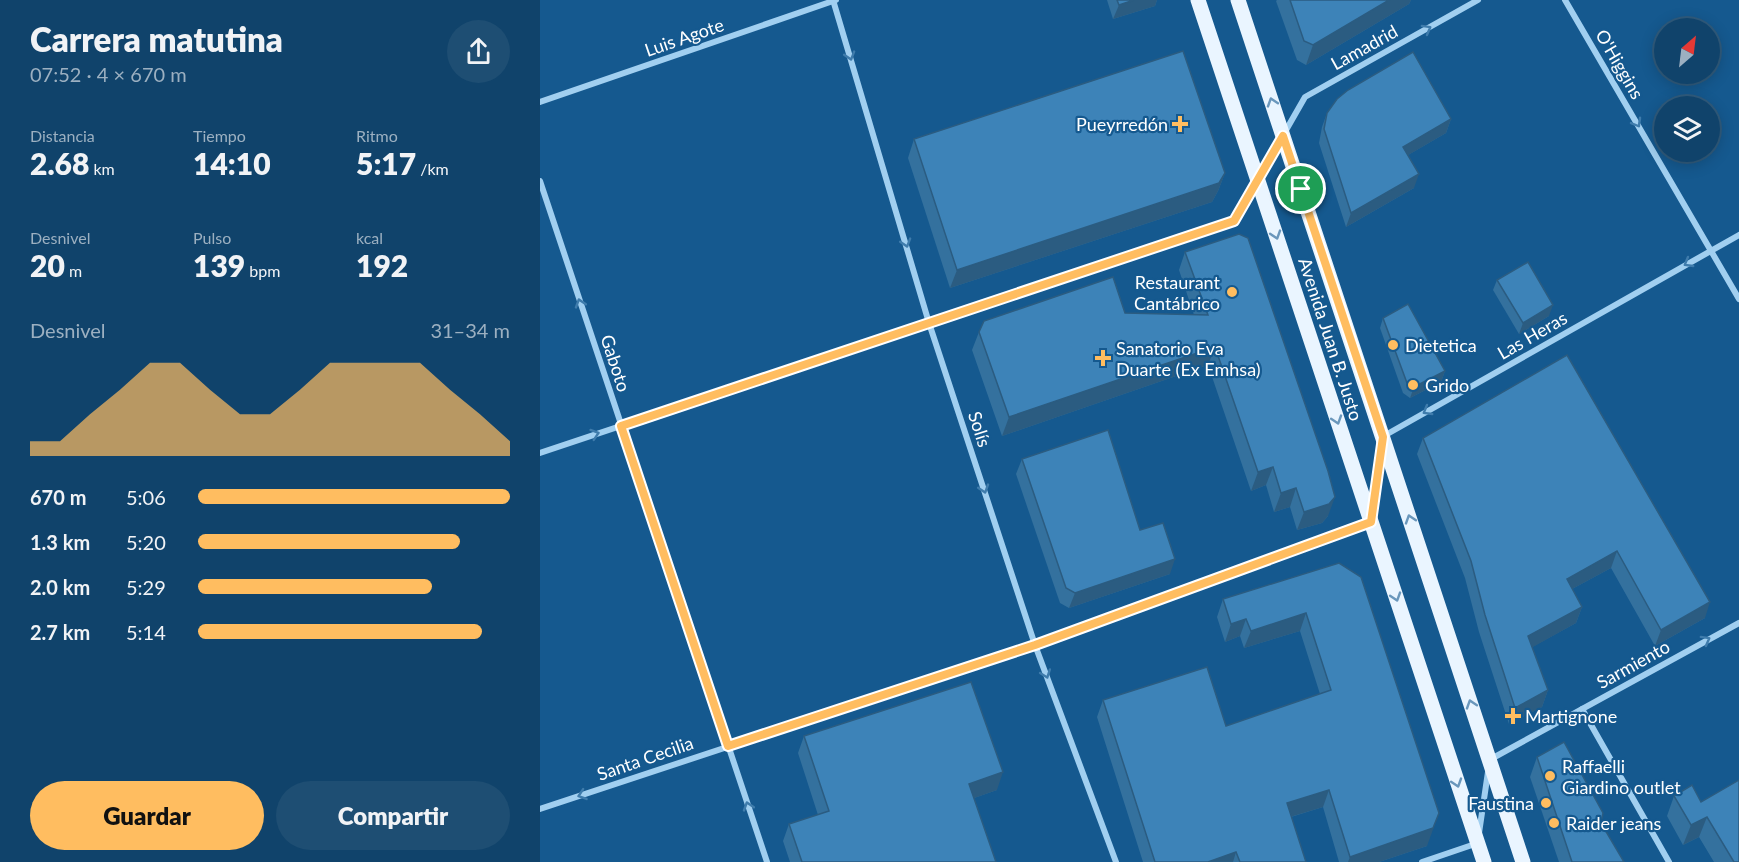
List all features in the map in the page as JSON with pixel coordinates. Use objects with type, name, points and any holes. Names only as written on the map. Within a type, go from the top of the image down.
[{"type":"main road","name":"Avenida Juan B. Justo","points":[[1198,0],[1484,862]]},
{"type":"main road","name":"Avenida Juan B. Justo","points":[[1238,0],[1524,862]]},
{"type":"street","name":"Luis Agote","points":[[540,102],[835,0]]},
{"type":"street","name":"Solís","points":[[835,0],[929,322],[1035,645],[1116,862]]},
{"type":"street","name":"Lamadrid","points":[[540,453],[1234,221],[1305,98],[1478,0]]},
{"type":"street","name":"O'Higgins","points":[[1565,0],[1739,299]]},
{"type":"street","name":"Gaboto","points":[[540,181],[766,862]]},
{"type":"street","name":"Las Heras","points":[[1383,437],[1739,235]]},
{"type":"street","points":[[1371,522],[1383,437]]},
{"type":"street","name":"Santa Cecilia","points":[[540,809],[1035,645],[1371,522]]},
{"type":"street","name":"Sarmiento","points":[[1490,760],[1739,622]]},
{"type":"street","points":[[1582,709],[1669,862]]},
{"type":"street","points":[[1422,862],[1478,844],[1490,760]]},
{"type":"building","points":[[1117,0],[1134,0],[1119,5]]},
{"type":"building","points":[[1290,0],[1389,0],[1313,45],[1304,41]]},
{"type":"building","points":[[1183,51],[1225,173],[1219,183],[957,270],[914,139]]},
{"type":"building","points":[[1413,52],[1451,119],[1403,147],[1419,174],[1351,213],[1324,129],[1327,113],[1337,99],[1348,90]]},
{"type":"building","points":[[1239,234],[1248,238],[1328,471],[1335,497],[1329,504],[1304,512],[1296,488],[1281,493],[1273,467],[1258,472],[1215,347],[1009,417],[979,332],[984,321],[1113,277],[1125,313],[1208,315],[1185,252]]},
{"type":"building","points":[[1528,262],[1553,305],[1523,323],[1497,280]]},
{"type":"building","points":[[1408,304],[1445,371],[1414,387],[1407,383],[1383,318]]},
{"type":"building","points":[[1567,355],[1710,602],[1661,630],[1617,551],[1567,579],[1582,607],[1528,636],[1548,690],[1515,708],[1485,615],[1471,561],[1423,438]]},
{"type":"building","points":[[1108,430],[1140,530],[1163,523],[1175,559],[1075,593],[1066,588],[1022,459]]},
{"type":"building","points":[[1339,563],[1361,577],[1439,813],[1433,828],[1350,857],[1329,790],[1287,803],[1306,862],[1240,862],[1236,852],[1208,862],[1155,862],[1103,700],[1207,667],[1226,726],[1331,690],[1306,613],[1251,631],[1246,619],[1231,624],[1223,599]]},
{"type":"building","points":[[971,682],[1003,772],[969,784],[996,862],[802,862],[789,824],[829,811],[804,736]]},
{"type":"building","points":[[1564,742],[1603,813],[1601,823],[1624,862],[1572,862],[1537,757]]},
{"type":"building","points":[[1739,780],[1739,862],[1734,862],[1707,817],[1691,825],[1674,796],[1692,785],[1701,802]]},
{"type":"place","name":"Pueyrredón","points":[[1180,124]]},
{"type":"place","name":"Restaurant Cantábrico","points":[[1232,292]]},
{"type":"place","name":"Dietetica","points":[[1393,345]]},
{"type":"place","name":"Sanatorio Eva Duarte (Ex Emhsa)","points":[[1103,358]]},
{"type":"place","name":"Grido","points":[[1413,385]]},
{"type":"place","name":"Martignone","points":[[1513,716]]},
{"type":"place","name":"Raffaelli Giardino outlet","points":[[1550,776]]},
{"type":"place","name":"Faustina","points":[[1546,803]]},
{"type":"place","name":"Raider jeans","points":[[1554,823]]},
{"type":"route","points":[[1283,136],[1301,189],[1383,437],[1371,522],[1035,645],[728,746],[621,426],[1234,221],[1283,136]]}]
